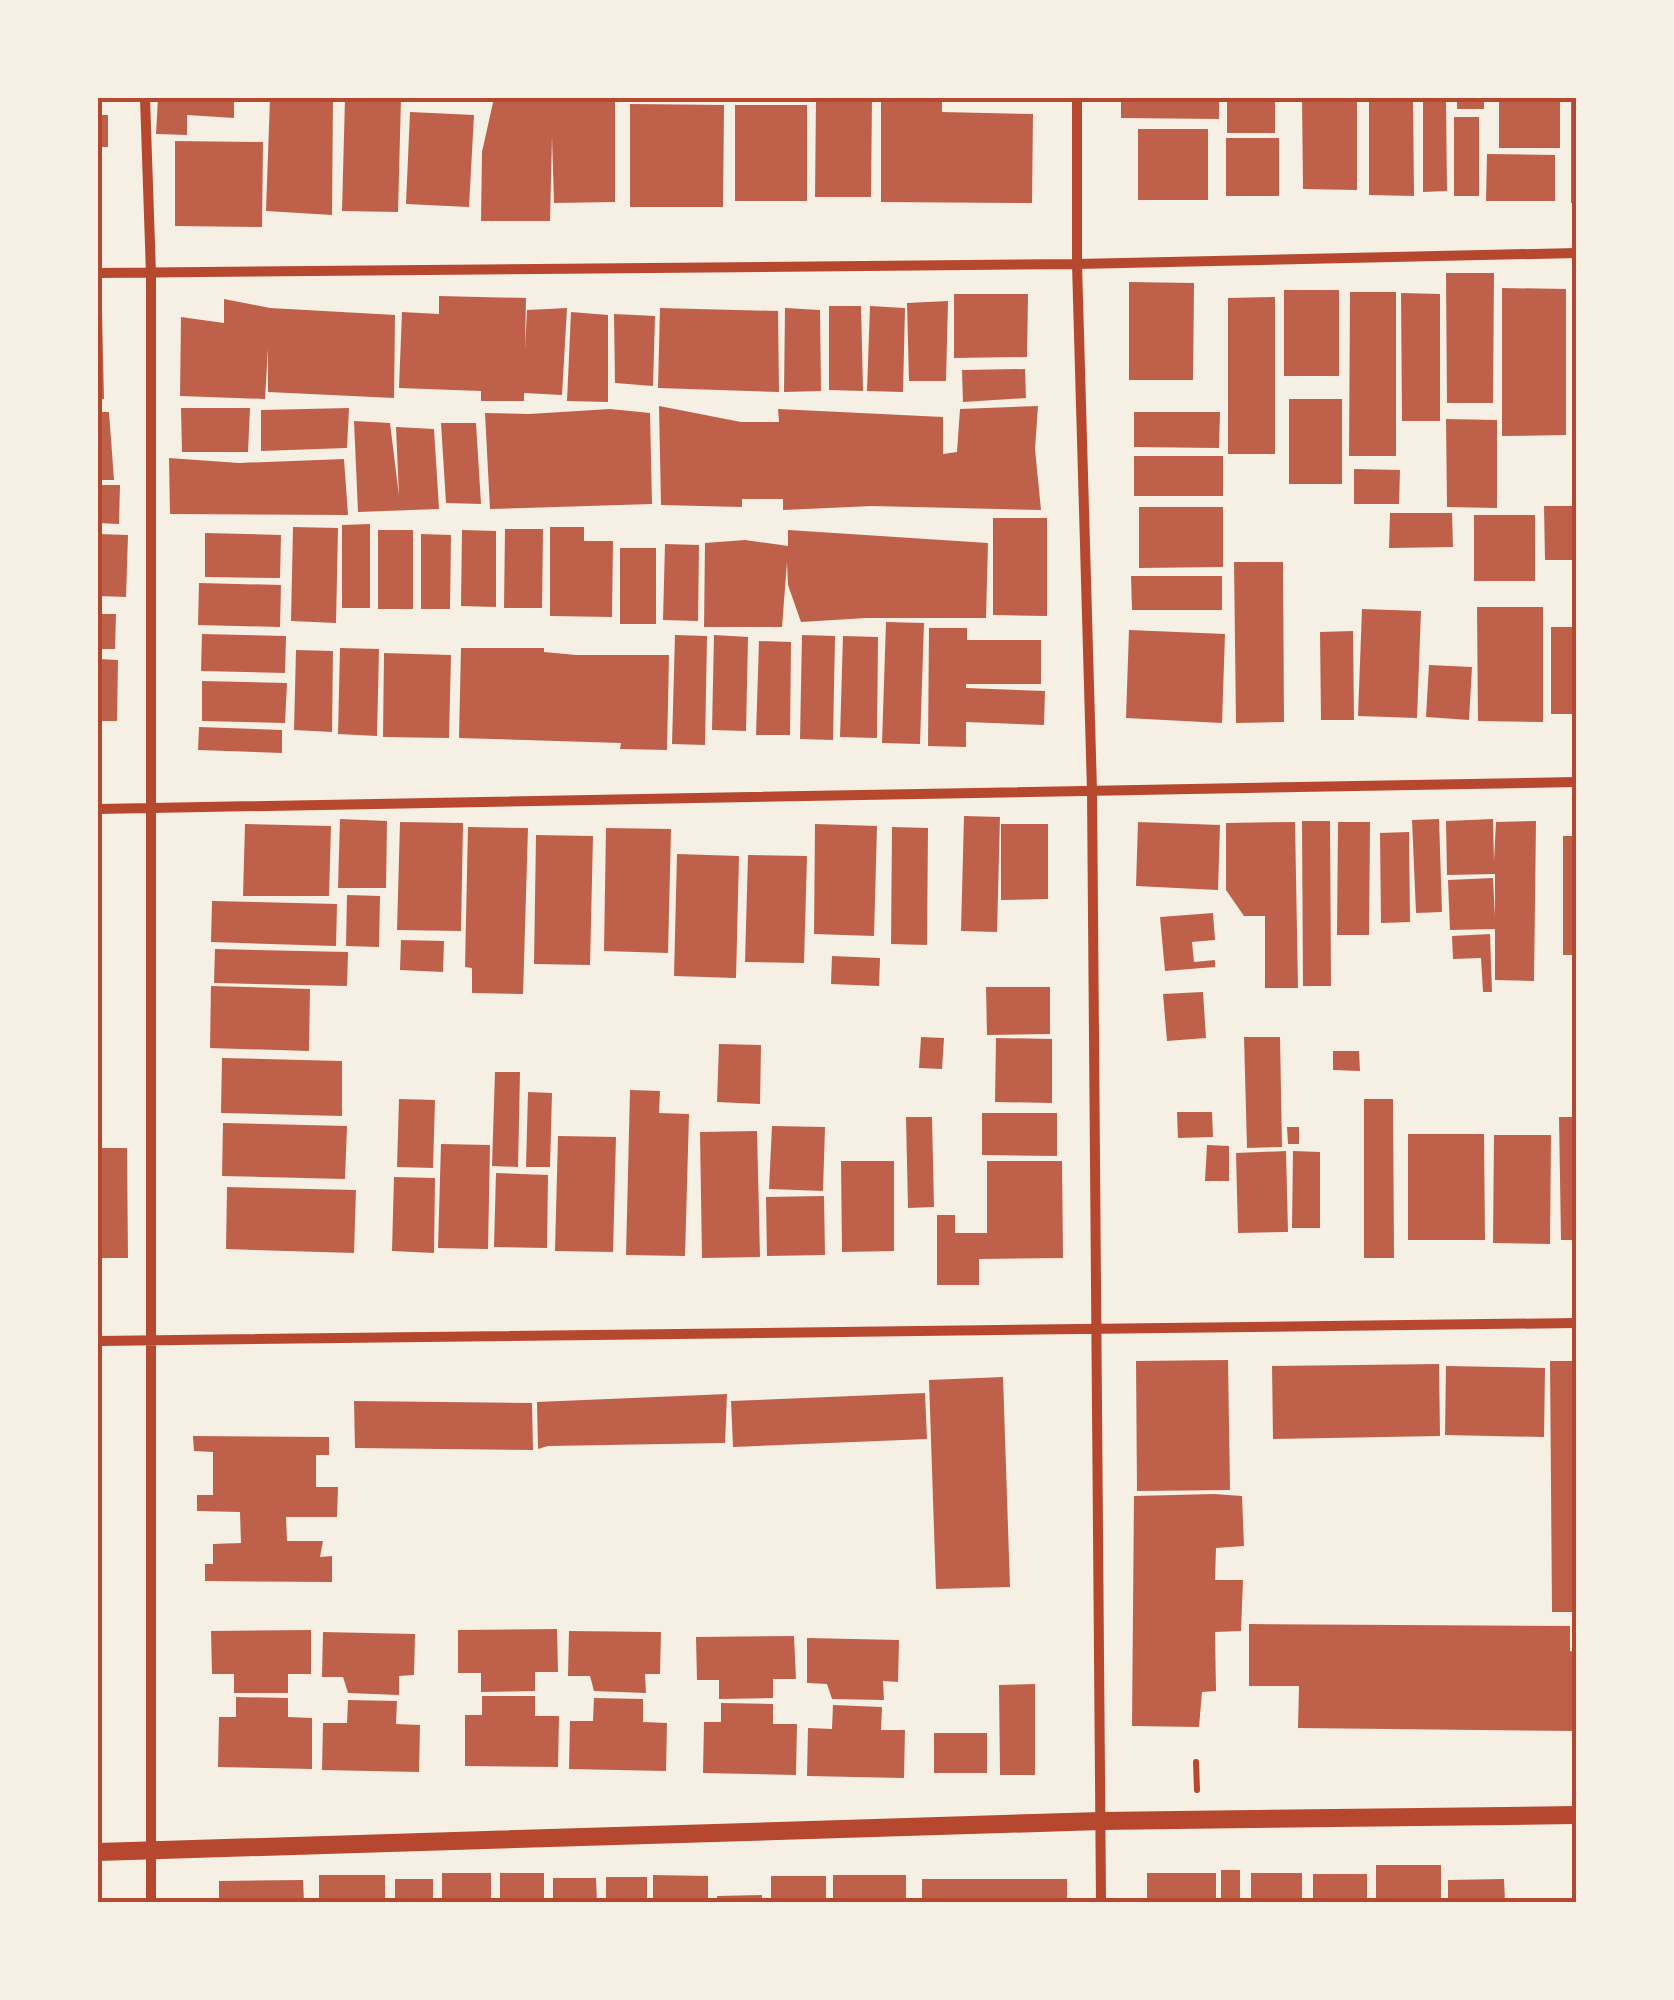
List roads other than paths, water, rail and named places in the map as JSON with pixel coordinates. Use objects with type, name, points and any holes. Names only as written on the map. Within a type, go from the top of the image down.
[{"type":"street","points":[[145,98],[151,274],[151,1902]]},
{"type":"street","points":[[1077,98],[1077,264],[1092,790],[1101,1902]]},
{"type":"street","points":[[98,273],[1077,264],[1576,253]]},
{"type":"street","points":[[98,810],[1576,782]]},
{"type":"street","points":[[98,1340],[1576,1323]]},
{"type":"street","points":[[98,1852],[1101,1821],[1576,1816]]}]
